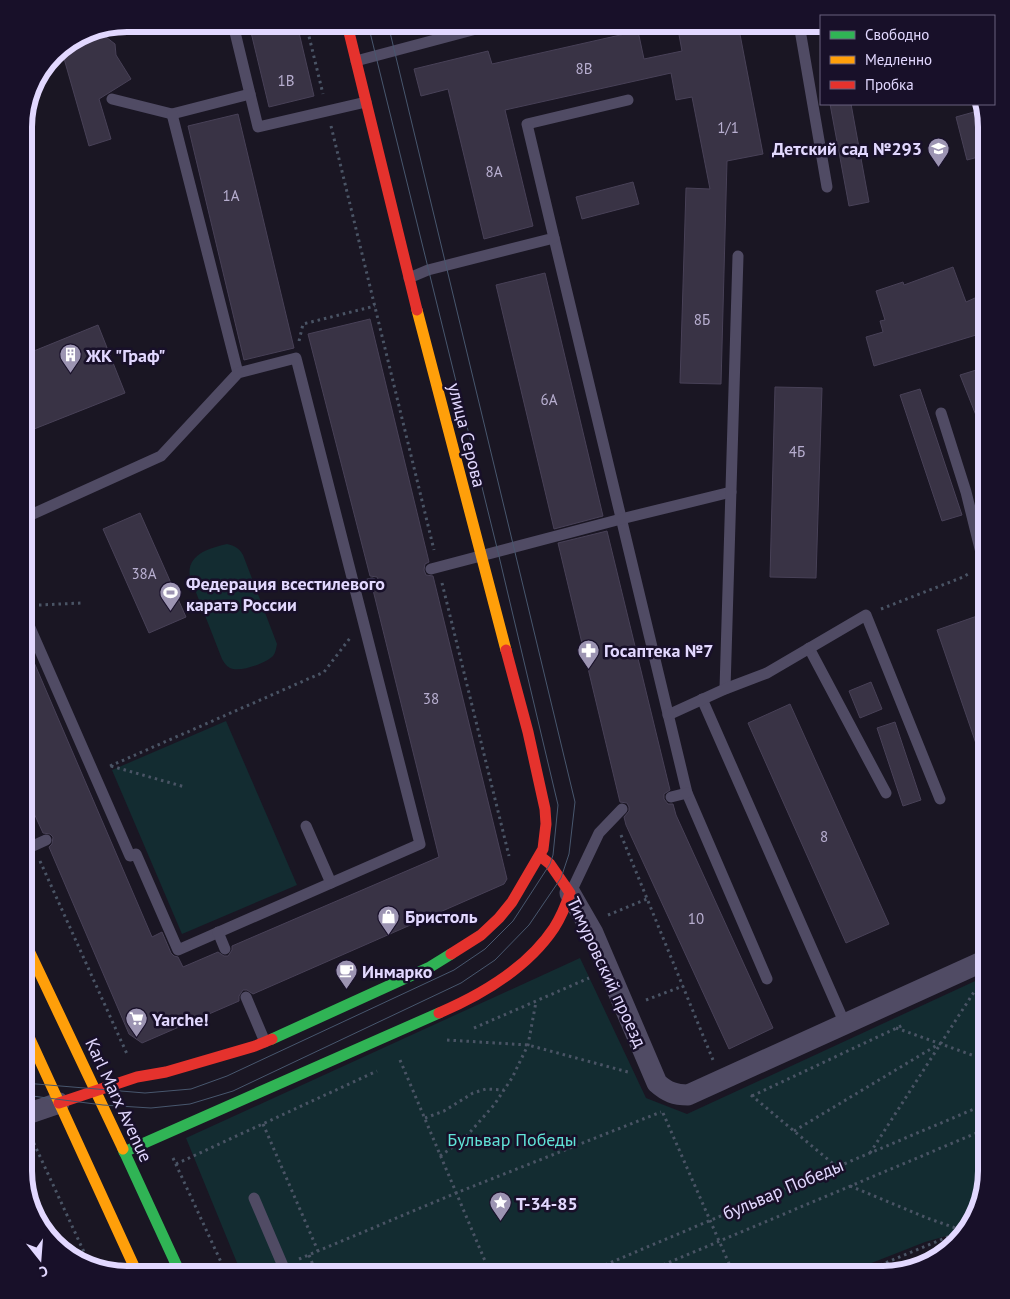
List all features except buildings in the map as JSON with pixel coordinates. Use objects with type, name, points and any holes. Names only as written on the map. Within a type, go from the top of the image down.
[{"type":"street","name":"улица Серова","points":[[60,1103],[137,1077],[166,1072],[265,1042],[430,967],[481,935],[499,918],[512,902],[543,849],[546,824],[528,732],[480,556],[349,33]]},
{"type":"street","name":"Тимуровский проезд","points":[[540,856],[550,864],[588,924],[657,1083],[667,1092],[688,1095],[846,1024]]},
{"type":"street","points":[[124,1152],[462,1003],[502,979],[536,949],[558,924],[566,910],[570,893]]},
{"type":"street","name":"Karl Marx Avenue","points":[[32,957],[177,1266]]},
{"type":"street","points":[[846,1024],[978,964]]},
{"type":"street","points":[[32,1043],[134,1266]]},
{"type":"street","points":[[32,1112],[60,1103]]},
{"type":"lane","points":[[236,33],[258,127],[366,102]]},
{"type":"lane","points":[[356,61],[461,33]]},
{"type":"lane","points":[[801,33],[827,187]]},
{"type":"lane","points":[[112,99],[172,114],[250,94]]},
{"type":"lane","points":[[628,100],[527,124],[686,793],[767,979]]},
{"type":"lane","points":[[172,114],[238,373]]},
{"type":"lane","points":[[409,278],[428,270],[554,238]]},
{"type":"lane","points":[[725,689],[738,256]]},
{"type":"lane","points":[[33,514],[161,456],[238,373],[296,358],[420,844],[178,950],[136,854],[130,856],[105,814],[33,623]]},
{"type":"lane","points":[[941,413],[966,492],[978,538]]},
{"type":"lane","points":[[435,568],[731,492]]},
{"type":"lane","points":[[354,588],[372,583]]},
{"type":"lane","points":[[668,715],[766,673],[866,615],[940,799]]},
{"type":"lane","points":[[809,648],[886,792]]},
{"type":"lane","points":[[702,699],[846,1024]]},
{"type":"lane","points":[[671,797],[686,793]]},
{"type":"lane","points":[[570,893],[599,833],[622,809]]},
{"type":"lane","points":[[306,826],[331,883]]},
{"type":"lane","points":[[32,846],[46,840]]},
{"type":"lane","points":[[218,932],[225,949]]},
{"type":"lane","points":[[246,997],[265,1042]]},
{"type":"lane","points":[[254,1198],[283,1266]]},
{"type":"path","points":[[308,33],[375,306],[435,568],[512,865]]},
{"type":"path","points":[[296,358],[303,324],[375,306]]},
{"type":"path","points":[[866,615],[963,578],[978,569]]},
{"type":"path","points":[[33,609],[40,605],[81,603]]},
{"type":"path","points":[[88,769],[110,766],[324,672],[363,621]]},
{"type":"path","points":[[110,766],[185,787]]},
{"type":"path","points":[[614,818],[713,1061]]},
{"type":"path","points":[[32,855],[130,1061]]},
{"type":"path","points":[[588,924],[647,899]]},
{"type":"path","points":[[474,1028],[608,969]]},
{"type":"path","points":[[625,1008],[683,986]]},
{"type":"path","points":[[965,996],[978,990]]},
{"type":"path","points":[[870,1153],[974,992]]},
{"type":"path","points":[[440,1156],[462,1140],[494,1104],[512,1078],[528,1046],[536,1001]]},
{"type":"path","points":[[752,1096],[904,1024]]},
{"type":"path","points":[[896,1028],[978,1057]]},
{"type":"path","points":[[439,1043],[456,1036]]},
{"type":"path","points":[[447,1040],[528,1046],[631,1073]]},
{"type":"path","points":[[794,1131],[940,1044]]},
{"type":"path","points":[[391,1064],[408,1057]]},
{"type":"path","points":[[400,1060],[487,1266]]},
{"type":"path","points":[[176,1164],[383,1068]]},
{"type":"path","points":[[424,1118],[444,1111],[473,1092],[486,1089],[504,1090]]},
{"type":"path","points":[[747,1092],[837,1167]]},
{"type":"path","name":"бульвар Победы","points":[[602,1266],[978,1107]]},
{"type":"path","points":[[283,1266],[456,1193],[662,1112],[730,1266]]},
{"type":"path","points":[[263,1124],[318,1251]]},
{"type":"path","name":"бульвар Победы","points":[[661,1266],[978,1132]]},
{"type":"path","points":[[32,1138],[86,1257]]},
{"type":"path","points":[[173,1157],[223,1266]]},
{"type":"path","points":[[850,1186],[927,1218],[959,1228]]},
{"type":"path","points":[[878,1266],[952,1236]]},
{"type":"path","points":[[309,1255],[313,1266]]},
{"type":"green space","points":[[227,544],[236,548],[243,555],[277,644],[276,650],[270,659],[240,669],[230,668],[222,659],[190,577],[190,569],[195,558],[206,550]]},
{"type":"green space","points":[[226,721],[297,885],[182,934],[112,770]]},
{"type":"green space","name":"Бульвар Победы","points":[[580,958],[646,1098],[687,1114],[978,980],[978,1172],[977,1184],[968,1214],[954,1234],[925,1242],[864,1266],[238,1266],[186,1138]]},
{"type":"tram line","points":[[32,1084],[145,1093],[191,1089],[227,1076],[454,970],[485,949],[513,921],[550,864],[553,855],[558,805],[370,33]]},
{"type":"tram line","points":[[32,1096],[103,1105],[151,1108],[190,1104],[233,1091],[461,983],[495,960],[529,925],[561,878],[569,854],[575,802],[390,33]]},
{"type":"traffic: fast","points":[[272,1039],[430,967],[451,954]]},
{"type":"traffic: fast","points":[[124,1152],[439,1013]]},
{"type":"traffic: fast","points":[[123,1149],[177,1266]]},
{"type":"traffic: slow","points":[[417,310],[506,650]]},
{"type":"traffic: slow","points":[[32,957],[123,1149]]},
{"type":"traffic: slow","points":[[32,1044],[134,1266]]},
{"type":"traffic: jam","points":[[349,33],[417,310]]},
{"type":"traffic: jam","points":[[451,954],[481,935],[499,918],[512,902],[543,849],[546,824],[545,809],[528,732],[506,650]]},
{"type":"traffic: jam","points":[[439,1013],[471,998],[517,967],[531,955],[554,928],[570,893],[550,864],[540,856]]},
{"type":"traffic: jam","points":[[59,1103],[137,1077],[166,1072],[255,1046],[272,1039]]},
{"type":"place","name":"Детский сад №293","points":[[938,167]]},
{"type":"place","name":"ЖК \"Граф\"","points":[[70,374]]},
{"type":"place","name":"Федерация всестилевого каратэ России","points":[[170,612]]},
{"type":"place","name":"Госаптека №7","points":[[588,669]]},
{"type":"place","name":"Бристоль","points":[[389,935]]},
{"type":"place","name":"Инмарко","points":[[346,990]]},
{"type":"place","name":"Yarche!","points":[[136,1038]]},
{"type":"place","name":"Т-34-85","points":[[500,1222]]}]
